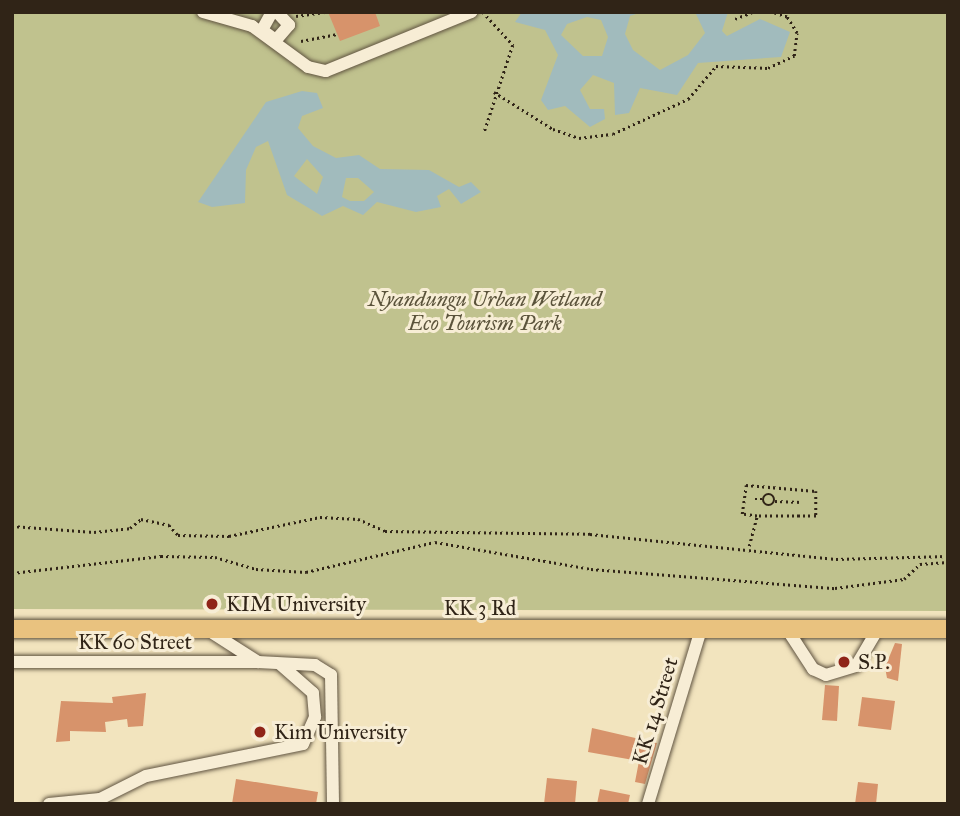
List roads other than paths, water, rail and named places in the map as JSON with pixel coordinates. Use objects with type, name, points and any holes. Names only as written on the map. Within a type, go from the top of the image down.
[{"type":"highway","name":"KK 3 Rd","points":[[12,629],[211,632],[948,629]]},
{"type":"street","points":[[203,12],[267,37],[308,68],[326,71],[471,12]]},
{"type":"street","points":[[267,37],[262,21],[272,12]]},
{"type":"street","points":[[267,37],[287,33],[281,14]]},
{"type":"street","points":[[787,629],[813,669],[834,675],[856,666],[878,629]]},
{"type":"street","name":"KK 14 Street","points":[[648,804],[701,630]]},
{"type":"street","points":[[211,632],[258,662]]},
{"type":"street","name":"KK 60 Street","points":[[12,662],[258,662],[315,665],[331,675],[333,804]]},
{"type":"street","points":[[50,804],[100,799],[146,776],[303,744],[315,717],[313,693],[280,664]]},
{"type":"water","points":[[522,12],[642,12],[630,16],[625,34],[633,50],[660,70],[688,55],[705,33],[695,12],[728,12],[722,31],[727,36],[760,19],[790,32],[781,57],[698,63],[677,95],[640,88],[629,113],[615,115],[614,83],[593,75],[580,90],[590,109],[604,109],[605,119],[590,127],[565,106],[548,110],[541,100],[558,55],[545,30],[515,22]],"holes":[[[587,17],[601,20],[608,37],[602,56],[583,56],[561,35],[567,24]]]},
{"type":"water","points":[[302,91],[317,93],[323,108],[302,116],[298,128],[313,146],[336,158],[359,155],[380,169],[429,170],[459,187],[471,182],[481,192],[461,204],[449,189],[437,196],[441,207],[416,212],[377,202],[363,215],[343,206],[322,216],[287,195],[268,141],[256,147],[246,170],[245,203],[212,207],[198,202],[266,102]],"holes":[[[307,159],[323,177],[317,194],[294,176]],[[346,178],[358,178],[374,192],[364,201],[350,201],[342,197]]]},
{"type":"place","name":"KIM University","points":[[212,604]]},
{"type":"place","name":"S.P.","points":[[844,662]]},
{"type":"place","name":"Kim University","points":[[260,732]]},
{"type":"park label","name":"Nyandungu Urban Wetland Eco Tourism Park","points":[[485,311]]}]
